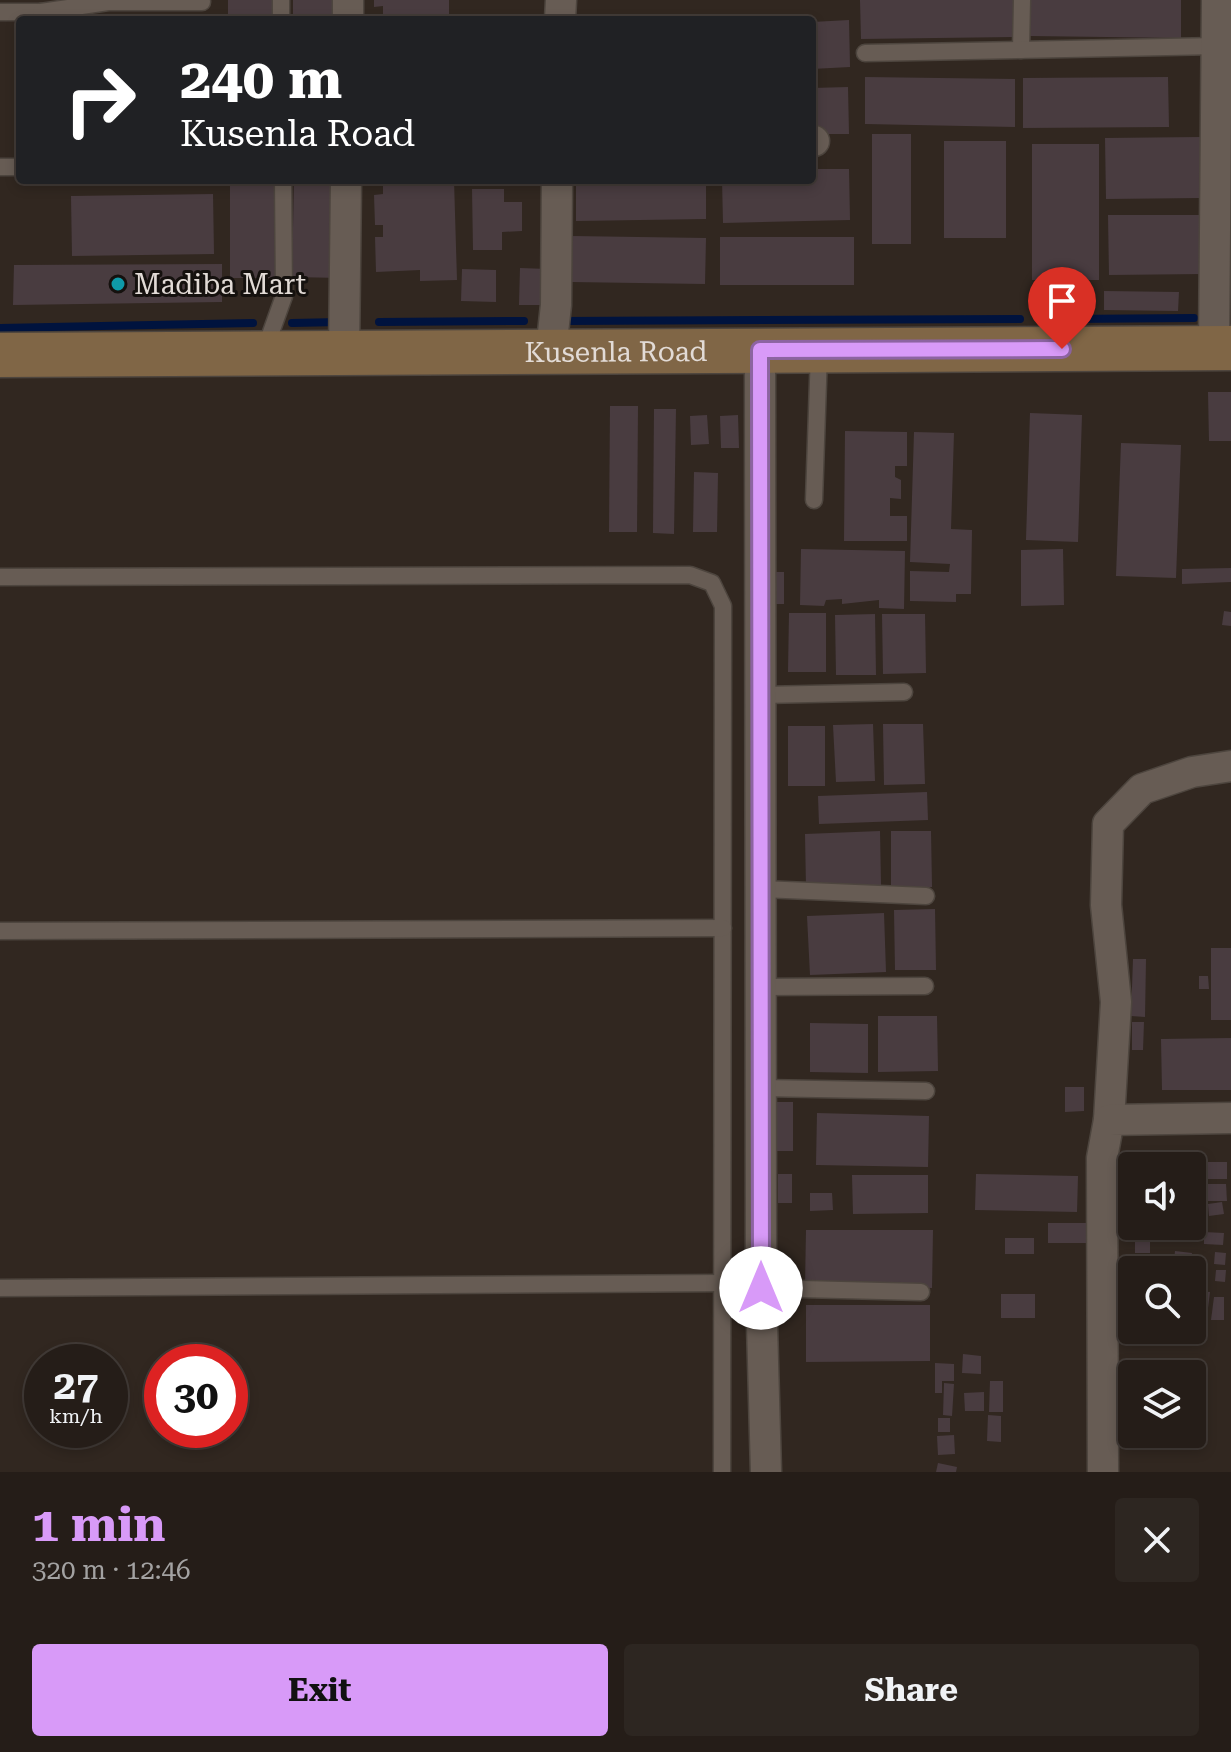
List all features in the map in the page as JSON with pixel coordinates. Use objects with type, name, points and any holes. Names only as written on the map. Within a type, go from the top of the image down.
[{"type":"main road","name":"Kusenla Road","points":[[0,355],[1223,348]]},
{"type":"street","points":[[1217,0],[1223,348]]},
{"type":"street","points":[[344,353],[346,184]]},
{"type":"street","points":[[551,351],[556,305],[557,184]]},
{"type":"street","points":[[760,350],[761,1288],[766,1472]]},
{"type":"street","points":[[1103,1472],[1102,1158],[1109,1120],[1116,1002],[1106,905],[1108,824],[1142,789],[1192,772],[1231,766]]},
{"type":"street","points":[[1109,1120],[1231,1118]]},
{"type":"lane","points":[[1021,50],[1022,0]]},
{"type":"lane","points":[[0,12],[41,16],[108,2],[202,2]]},
{"type":"lane","points":[[865,53],[1218,46]]},
{"type":"lane","points":[[264,353],[284,296],[283,184]]},
{"type":"lane","points":[[814,500],[819,350]]},
{"type":"lane","points":[[0,577],[690,575],[712,583],[723,606],[722,1472]]},
{"type":"lane","points":[[761,695],[904,692]]},
{"type":"lane","points":[[761,889],[926,896]]},
{"type":"lane","points":[[0,931],[723,928]]},
{"type":"lane","points":[[761,987],[925,986]]},
{"type":"lane","points":[[761,1088],[926,1091]]},
{"type":"lane","points":[[0,1288],[723,1283]]},
{"type":"lane","points":[[761,1288],[921,1292]]},
{"type":"building","points":[[228,0],[277,0],[277,16],[228,16]]},
{"type":"building","points":[[293,0],[343,0],[343,16],[293,16]]},
{"type":"building","points":[[374,0],[449,0],[449,16],[383,16],[383,6],[374,7]]},
{"type":"building","points":[[860,0],[1013,0],[1013,37],[861,39]]},
{"type":"building","points":[[1030,0],[1181,0],[1181,38],[1030,36]]},
{"type":"building","points":[[849,20],[850,67],[816,69],[816,22]]},
{"type":"building","points":[[865,77],[1015,79],[1015,127],[865,124]]},
{"type":"building","points":[[1168,77],[1169,127],[1023,128],[1023,78]]},
{"type":"building","points":[[848,87],[849,134],[816,134],[816,88]]},
{"type":"building","points":[[872,134],[911,134],[911,244],[872,244]]},
{"type":"building","points":[[1200,137],[1200,198],[1106,199],[1105,138]]},
{"type":"building","points":[[944,141],[1006,141],[1006,238],[944,238]]},
{"type":"building","points":[[1032,144],[1099,144],[1099,280],[1032,280]]},
{"type":"building","points":[[816,169],[849,169],[850,220],[723,223],[722,184],[816,184]]},
{"type":"building","points":[[230,184],[278,184],[277,278],[230,278]]},
{"type":"building","points":[[294,184],[342,184],[341,278],[292,277]]},
{"type":"building","points":[[383,184],[454,184],[457,280],[420,281],[420,270],[376,272],[375,237],[383,237],[383,225],[375,225],[374,195],[383,194]]},
{"type":"building","points":[[576,184],[706,184],[706,219],[576,221]]},
{"type":"building","points":[[472,189],[504,189],[504,202],[522,202],[522,231],[502,232],[502,250],[473,250]]},
{"type":"building","points":[[213,194],[214,254],[72,256],[71,196]]},
{"type":"building","points":[[1108,215],[1202,215],[1203,274],[1109,275]]},
{"type":"building","points":[[572,236],[706,238],[705,284],[571,282]]},
{"type":"building","points":[[720,237],[854,237],[854,285],[720,285]]},
{"type":"building","name":"Madiba Mart","points":[[222,264],[222,302],[13,305],[14,265]]},
{"type":"building","points":[[520,268],[548,269],[547,305],[519,305]]},
{"type":"building","points":[[462,269],[496,270],[496,302],[461,301]]},
{"type":"building","points":[[1104,291],[1179,292],[1178,311],[1104,310]]},
{"type":"building","points":[[1208,392],[1231,392],[1231,441],[1209,441]]},
{"type":"building","points":[[610,406],[638,406],[637,532],[609,532]]},
{"type":"building","points":[[654,409],[676,409],[674,534],[653,533]]},
{"type":"building","points":[[1030,413],[1082,415],[1078,542],[1026,540]]},
{"type":"building","points":[[707,415],[709,444],[691,445],[690,416]]},
{"type":"building","points":[[738,415],[739,448],[721,448],[720,416]]},
{"type":"building","points":[[845,431],[907,432],[907,466],[895,466],[895,477],[901,480],[901,499],[890,498],[890,516],[907,516],[907,541],[844,541]]},
{"type":"building","points":[[914,432],[954,433],[951,529],[972,530],[971,594],[956,594],[956,602],[910,601],[910,571],[949,572],[950,564],[910,562]]},
{"type":"building","points":[[1121,443],[1181,445],[1176,578],[1116,576]]},
{"type":"building","points":[[694,472],[718,473],[717,532],[693,532]]},
{"type":"building","points":[[801,549],[905,551],[904,609],[879,608],[879,600],[842,604],[842,599],[826,600],[824,606],[800,605]]},
{"type":"building","points":[[1063,549],[1064,605],[1021,606],[1021,550]]},
{"type":"building","points":[[1231,568],[1231,582],[1182,584],[1182,569]]},
{"type":"building","points":[[768,572],[784,572],[784,604],[768,604]]},
{"type":"building","points":[[1224,611],[1231,612],[1231,626],[1222,625]]},
{"type":"building","points":[[789,613],[826,613],[826,672],[788,672]]},
{"type":"building","points":[[875,614],[876,675],[836,675],[835,615]]},
{"type":"building","points":[[882,614],[925,614],[926,673],[883,674]]},
{"type":"building","points":[[873,724],[875,781],[836,782],[833,725]]},
{"type":"building","points":[[883,724],[923,724],[925,784],[884,785]]},
{"type":"building","points":[[788,726],[825,726],[825,786],[788,786]]},
{"type":"building","points":[[927,792],[928,820],[819,824],[818,796]]},
{"type":"building","points":[[880,831],[881,885],[806,887],[805,834]]},
{"type":"building","points":[[891,831],[931,831],[932,887],[891,888]]},
{"type":"building","points":[[935,909],[936,970],[895,970],[894,910]]},
{"type":"building","points":[[884,913],[886,972],[810,975],[807,916]]},
{"type":"building","points":[[1211,948],[1231,948],[1231,1020],[1211,1020]]},
{"type":"building","points":[[1133,959],[1146,959],[1145,1017],[1131,1016]]},
{"type":"building","points":[[1199,976],[1208,976],[1209,989],[1199,989]]},
{"type":"building","points":[[878,1016],[937,1016],[938,1071],[878,1072]]},
{"type":"building","points":[[1132,1022],[1144,1022],[1143,1050],[1132,1050]]},
{"type":"building","points":[[810,1023],[868,1024],[868,1073],[810,1072]]},
{"type":"building","points":[[1231,1038],[1231,1090],[1162,1090],[1161,1039]]},
{"type":"building","points":[[1065,1087],[1084,1087],[1084,1111],[1065,1112]]},
{"type":"building","points":[[776,1102],[793,1102],[793,1151],[776,1151]]},
{"type":"building","points":[[817,1113],[929,1116],[928,1167],[816,1165]]},
{"type":"building","points":[[1206,1162],[1227,1162],[1227,1179],[1206,1179]]},
{"type":"building","points":[[778,1174],[792,1174],[792,1203],[778,1203]]},
{"type":"building","points":[[976,1174],[1078,1176],[1077,1212],[975,1210]]},
{"type":"building","points":[[852,1175],[928,1175],[928,1213],[853,1214]]},
{"type":"building","points":[[1206,1184],[1226,1184],[1227,1201],[1206,1201]]},
{"type":"building","points":[[810,1193],[832,1193],[833,1210],[810,1211]]},
{"type":"building","points":[[1222,1202],[1224,1214],[1209,1216],[1208,1204]]},
{"type":"building","points":[[1048,1223],[1086,1223],[1086,1243],[1048,1243]]},
{"type":"building","points":[[806,1230],[933,1230],[932,1288],[805,1287]]},
{"type":"building","points":[[1206,1232],[1224,1233],[1223,1245],[1204,1244]]},
{"type":"building","points":[[1005,1238],[1034,1238],[1034,1254],[1005,1254]]},
{"type":"building","points":[[1135,1240],[1150,1240],[1150,1253],[1135,1253]]},
{"type":"building","points":[[1175,1251],[1192,1253],[1192,1256],[1174,1256]]},
{"type":"building","points":[[1215,1252],[1226,1253],[1225,1265],[1214,1264]]},
{"type":"building","points":[[1216,1270],[1226,1270],[1225,1282],[1215,1281]]},
{"type":"building","points":[[1206,1292],[1210,1292],[1206,1308]]},
{"type":"building","points":[[1001,1294],[1035,1294],[1035,1318],[1001,1318]]},
{"type":"building","points":[[1214,1297],[1224,1297],[1224,1320],[1211,1320]]},
{"type":"building","points":[[806,1305],[930,1305],[930,1361],[806,1362]]},
{"type":"building","points":[[963,1354],[981,1356],[981,1374],[962,1373]]},
{"type":"building","points":[[935,1363],[954,1364],[954,1381],[942,1381],[942,1393],[935,1393]]},
{"type":"building","points":[[990,1381],[1003,1381],[1003,1412],[989,1412]]},
{"type":"building","points":[[944,1383],[954,1384],[952,1416],[943,1415]]},
{"type":"building","points":[[984,1392],[984,1411],[965,1411],[964,1393]]},
{"type":"building","points":[[988,1415],[1001,1416],[1001,1442],[987,1441]]},
{"type":"building","points":[[938,1418],[950,1418],[950,1432],[938,1432]]},
{"type":"building","points":[[954,1435],[955,1454],[938,1455],[937,1436]]},
{"type":"building","points":[[938,1463],[957,1467],[956,1472],[936,1472]]},
{"type":"waterway","points":[[1066,319],[1194,318]]},
{"type":"waterway","points":[[561,321],[1020,319]]},
{"type":"waterway","points":[[379,322],[524,321]]},
{"type":"waterway","points":[[292,323],[340,322]]},
{"type":"waterway","points":[[0,328],[253,323]]},
{"type":"place","name":"Madiba Mart","points":[[118,284]]},
{"type":"route","points":[[761,1288],[760,350],[1062,349]]}]
